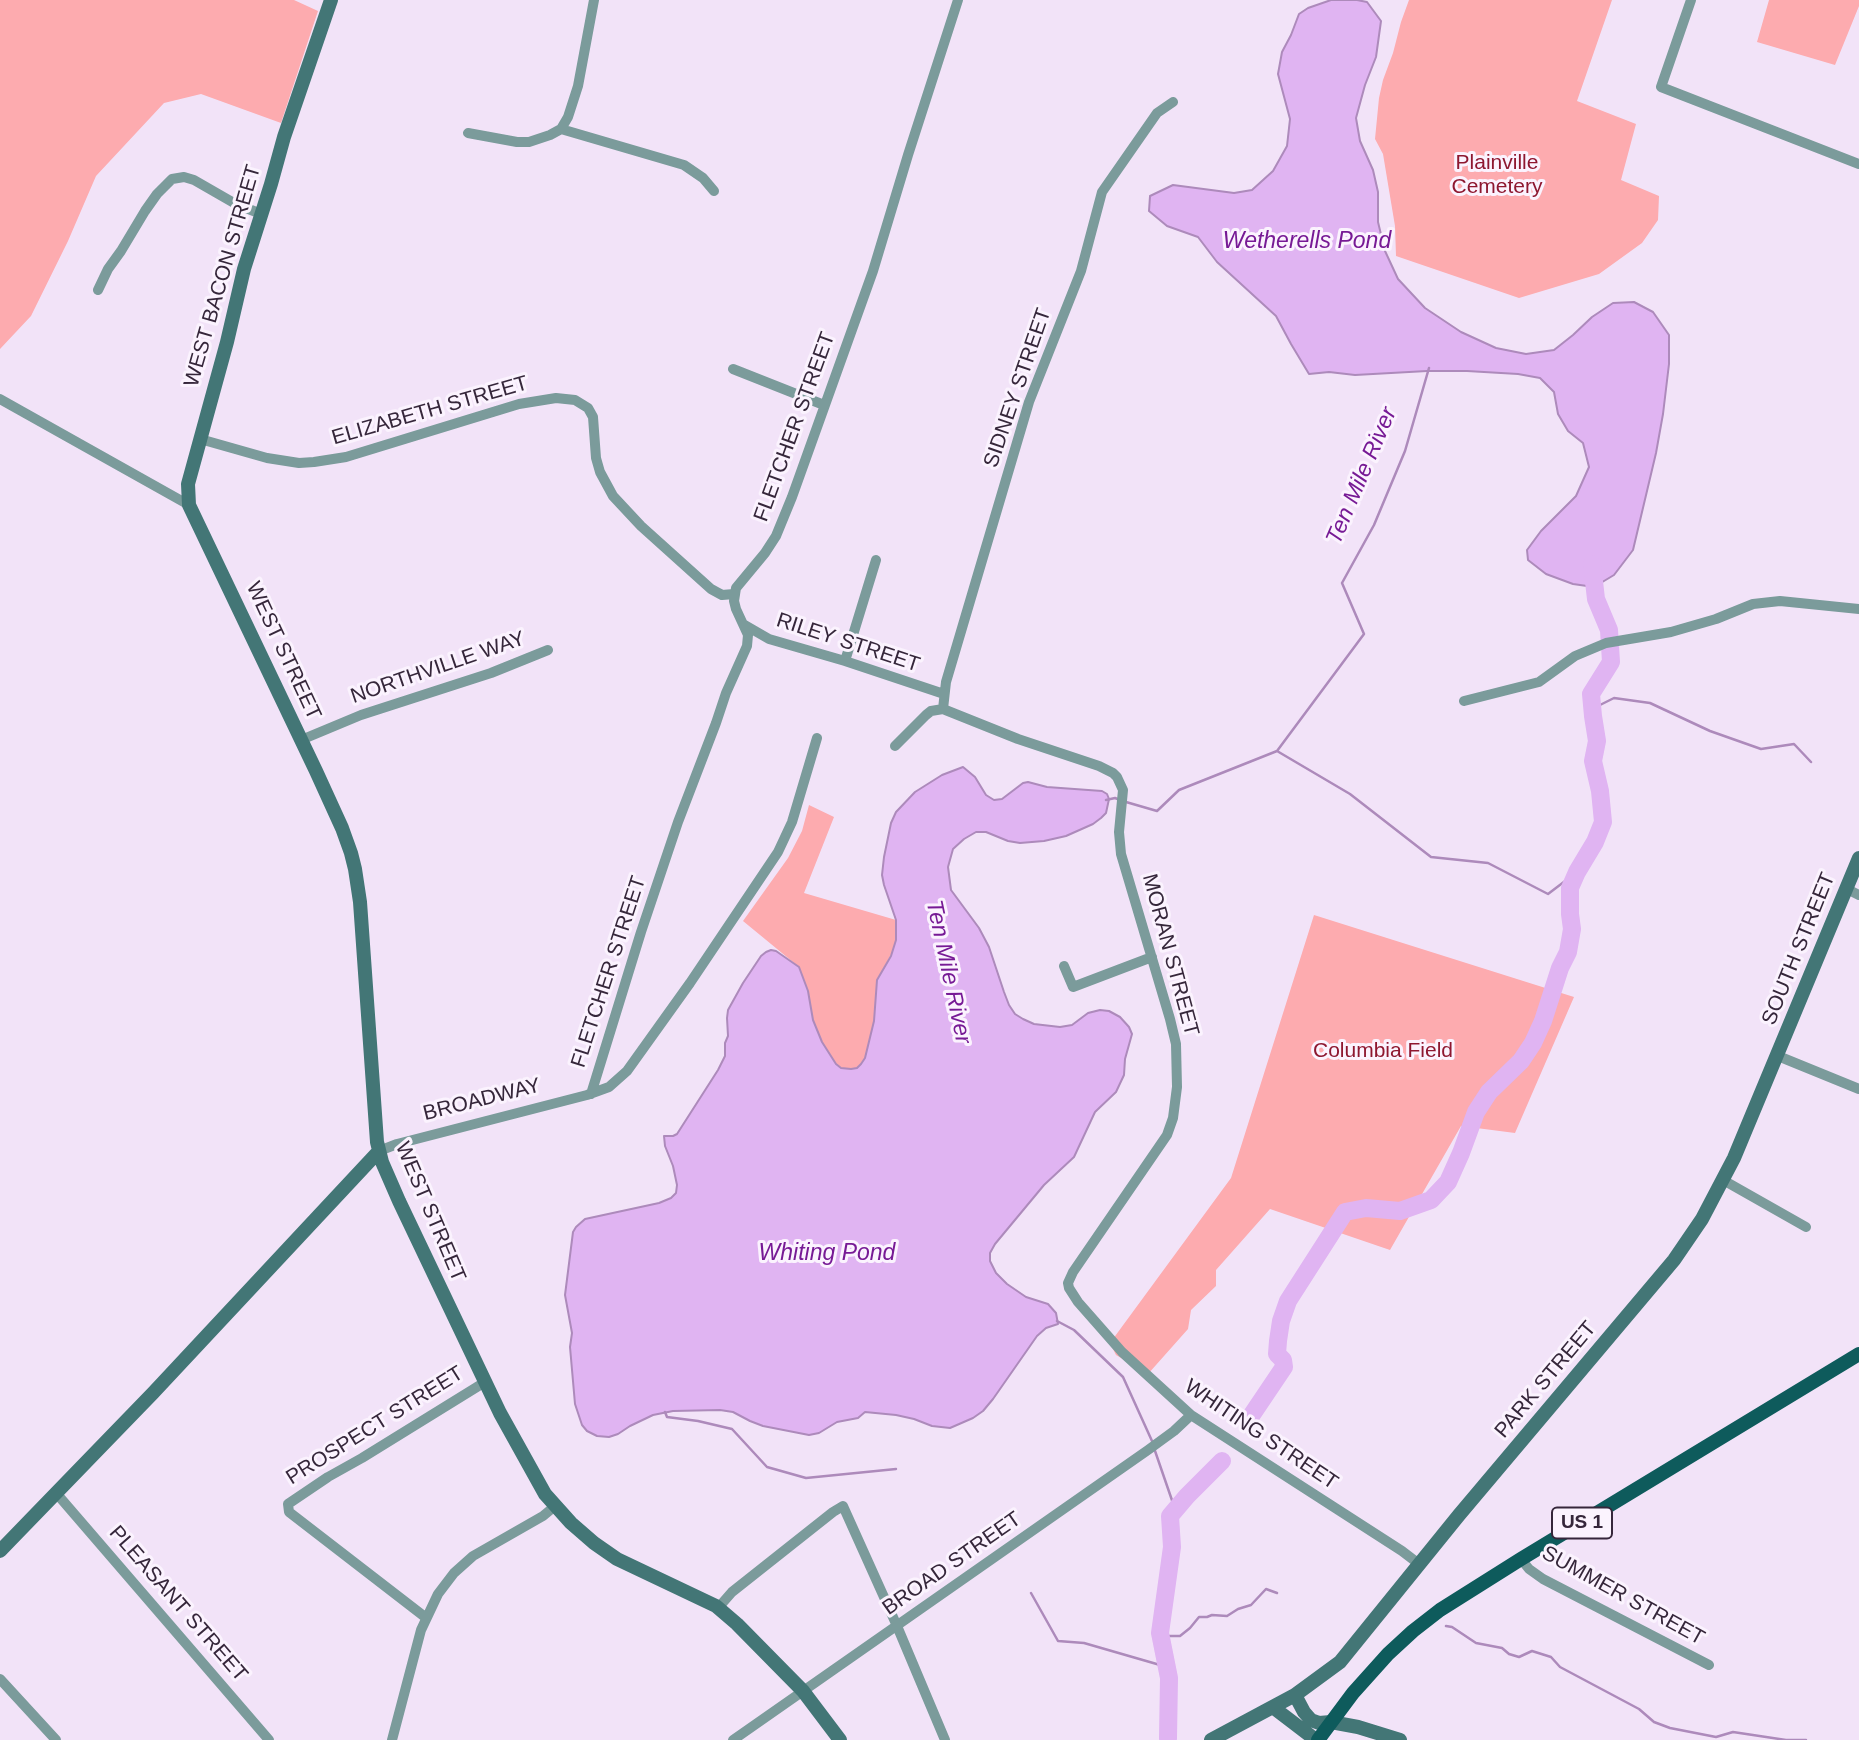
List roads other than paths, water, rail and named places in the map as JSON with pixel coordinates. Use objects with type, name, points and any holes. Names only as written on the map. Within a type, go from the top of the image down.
[{"type":"main road","name":"US 1","points":[[1317,1740],[1376,1667],[1413,1631],[1455,1600],[1859,1354]]},
{"type":"street","name":"WEST BACON STREET","points":[[189,505],[188,484],[244,269],[284,137],[331,0]]},
{"type":"street","points":[[468,133],[529,142],[561,129],[578,86],[593,0]]},
{"type":"street","name":"FLETCHER STREET","points":[[591,1094],[678,822],[726,693],[747,646],[748,635],[736,609],[734,594],[741,580],[776,536],[792,497],[873,271],[958,0]]},
{"type":"street","points":[[1691,0],[1661,87],[1859,164]]},
{"type":"street","name":"SIDNEY STREET","points":[[943,709],[944,694],[959,636],[1029,402],[1081,271],[1102,192],[1157,113],[1173,102]]},
{"type":"street","points":[[561,129],[684,165],[703,178],[714,191]]},
{"type":"street","points":[[98,290],[108,269],[145,211],[172,178],[194,180],[261,215]]},
{"type":"street","points":[[733,369],[824,405]]},
{"type":"street","name":"ELIZABETH STREET","points":[[200,439],[267,458],[299,463],[314,462],[346,457],[533,401],[565,398],[575,400],[588,408],[593,416],[598,465],[613,496],[641,526],[711,589],[722,595],[734,594]]},
{"type":"street","points":[[0,399],[189,505]]},
{"type":"street","name":"WEST STREET","points":[[189,505],[342,828],[355,869],[360,902],[377,1142],[382,1162],[485,1382],[536,1480],[555,1506],[593,1543],[617,1559],[696,1595],[737,1624],[803,1691],[840,1740]]},
{"type":"street","points":[[845,661],[876,559]]},
{"type":"street","points":[[1464,701],[1539,682],[1574,656],[1609,642],[1671,632],[1716,619],[1753,604],[1780,601],[1859,609]]},
{"type":"street","name":"RILEY STREET","points":[[742,624],[769,639],[944,694]]},
{"type":"street","name":"NORTHVILLE WAY","points":[[301,740],[361,715],[491,673],[548,650]]},
{"type":"street","points":[[895,746],[931,711],[943,709]]},
{"type":"street","name":"MORAN STREET","points":[[943,709],[1018,739],[1107,769],[1121,785],[1121,854],[1170,1019],[1175,1044],[1177,1087],[1173,1118],[1167,1135],[1073,1272],[1068,1283],[1069,1288]]},
{"type":"street","name":"BROADWAY","points":[[0,1551],[380,1151],[397,1144],[591,1094],[608,1087],[627,1071],[769,867],[792,822],[817,738]]},
{"type":"street","name":"SOUTH STREET","points":[[1778,1056],[1853,892],[1859,858]]},
{"type":"street","points":[[1064,966],[1073,987],[1152,957]]},
{"type":"street","points":[[1778,1056],[1859,1089]]},
{"type":"street","name":"PARK STREET","points":[[1211,1740],[1274,1708],[1340,1662],[1419,1564],[1660,1279],[1693,1234],[1723,1180],[1778,1056]]},
{"type":"street","points":[[1723,1180],[1806,1227]]},
{"type":"street","name":"WHITING STREET","points":[[1069,1288],[1122,1352],[1191,1415],[1419,1564]]},
{"type":"street","name":"PROSPECT STREET","points":[[425,1617],[289,1512],[288,1505],[328,1477],[485,1382]]},
{"type":"street","name":"BROAD STREET","points":[[733,1740],[1165,1438],[1191,1415]]},
{"type":"street","name":"PLEASANT STREET","points":[[57,1494],[269,1740]]},
{"type":"street","points":[[392,1740],[425,1617],[438,1594],[473,1556],[555,1506]]},
{"type":"street","points":[[718,1608],[732,1592],[843,1506],[945,1740]]},
{"type":"street","name":"SUMMER STREET","points":[[1521,1559],[1543,1579],[1709,1665]]},
{"type":"street","points":[[0,1679],[56,1740]]},
{"type":"street","points":[[1295,1695],[1311,1720],[1358,1727],[1400,1740]]},
{"type":"street","points":[[1274,1708],[1317,1740]]},
{"type":"water","name":"Wetherells Pond","points":[[1331,0],[1367,2],[1381,21],[1376,57],[1356,118],[1360,141],[1373,170],[1378,192],[1378,222],[1385,251],[1398,279],[1425,308],[1461,332],[1496,348],[1526,354],[1554,350],[1592,317],[1613,303],[1634,302],[1653,312],[1669,335],[1669,364],[1663,414],[1633,550],[1614,575],[1594,587],[1573,584],[1546,574],[1528,560],[1527,550],[1541,531],[1576,496],[1589,467],[1583,443],[1568,431],[1558,414],[1554,392],[1540,378],[1467,371],[1309,374],[1276,316],[1217,262],[1198,237],[1167,226],[1149,211],[1150,196],[1173,185],[1234,193],[1252,190],[1273,171],[1287,146],[1290,119],[1278,74],[1282,52],[1299,14]]},
{"type":"water","name":"Whiting Pond","points":[[963,767],[975,777],[986,795],[994,800],[1002,799],[1028,782],[1047,787],[1102,791],[1109,799],[1106,813],[1101,818],[1066,836],[1020,843],[986,832],[976,832],[953,849],[948,867],[951,890],[979,928],[989,947],[1009,1005],[1015,1014],[1034,1024],[1060,1027],[1072,1025],[1088,1013],[1109,1011],[1120,1017],[1132,1034],[1124,1075],[1116,1092],[1095,1112],[1074,1157],[1044,1185],[990,1253],[990,1261],[996,1273],[1026,1297],[1048,1304],[1056,1313],[1058,1324],[1046,1328],[1037,1336],[983,1411],[950,1428],[932,1426],[896,1415],[865,1412],[858,1418],[837,1422],[819,1433],[809,1435],[763,1426],[733,1412],[720,1410],[673,1411],[653,1415],[609,1437],[597,1436],[587,1431],[582,1425],[575,1404],[570,1347],[572,1333],[565,1295],[573,1232],[585,1219],[659,1203],[676,1193],[673,1166],[664,1136],[677,1134],[718,1070],[725,1056],[728,1010],[743,983],[766,952],[776,951],[799,967],[808,991],[813,1020],[822,1042],[836,1064],[841,1068],[851,1069],[861,1064],[874,1021],[877,980],[891,956],[896,940],[896,920],[882,875],[891,823],[896,812],[915,792],[942,775]]},
{"type":"waterway","name":"Ten Mile River","points":[[1126,802],[1157,811],[1179,790],[1277,751],[1364,634],[1342,583],[1374,525],[1405,451],[1429,368]]},
{"type":"waterway","name":"Ten Mile River","points":[[1247,1422],[1284,1367],[1283,1360],[1277,1354],[1281,1321],[1288,1301],[1345,1212],[1366,1208],[1400,1211],[1431,1200],[1448,1182],[1476,1112],[1489,1092],[1521,1061],[1543,1021],[1568,952],[1572,929],[1570,888],[1603,822],[1593,761],[1597,741],[1591,694],[1611,662],[1609,630],[1596,599],[1592,564]]},
{"type":"waterway","points":[[1592,709],[1614,698],[1650,703],[1710,731],[1761,749],[1794,744],[1811,762]]},
{"type":"waterway","points":[[1277,751],[1350,794],[1431,857],[1488,863],[1548,894],[1577,872]]},
{"type":"waterway","name":"Ten Mile River","points":[[1106,800],[1120,800]]},
{"type":"waterway","name":"Ten Mile River","points":[[1057,1321],[1074,1330],[1123,1377],[1152,1441]]},
{"type":"waterway","points":[[665,1412],[667,1417],[732,1429],[767,1467],[806,1478],[896,1469]]},
{"type":"waterway","name":"Ten Mile River","points":[[1154,1448],[1175,1509]]},
{"type":"waterway","name":"Ten Mile River","points":[[1168,1738],[1169,1678],[1160,1633],[1172,1547],[1170,1516],[1222,1461]]},
{"type":"waterway","points":[[1161,1636],[1180,1636],[1199,1617],[1227,1616],[1251,1605],[1266,1589],[1277,1593]]},
{"type":"waterway","points":[[1031,1593],[1058,1641],[1084,1643],[1167,1667]]},
{"type":"waterway","points":[[1446,1626],[1476,1643],[1502,1648],[1519,1657],[1532,1651],[1551,1657],[1560,1667],[1639,1709],[1654,1722],[1670,1728],[1716,1737],[1733,1732],[1786,1740],[1806,1740]]},
{"type":"park label","name":"Plainville Cemetery","points":[[1497,175]]},
{"type":"park label","name":"Columbia Field","points":[[1383,1051]]}]
